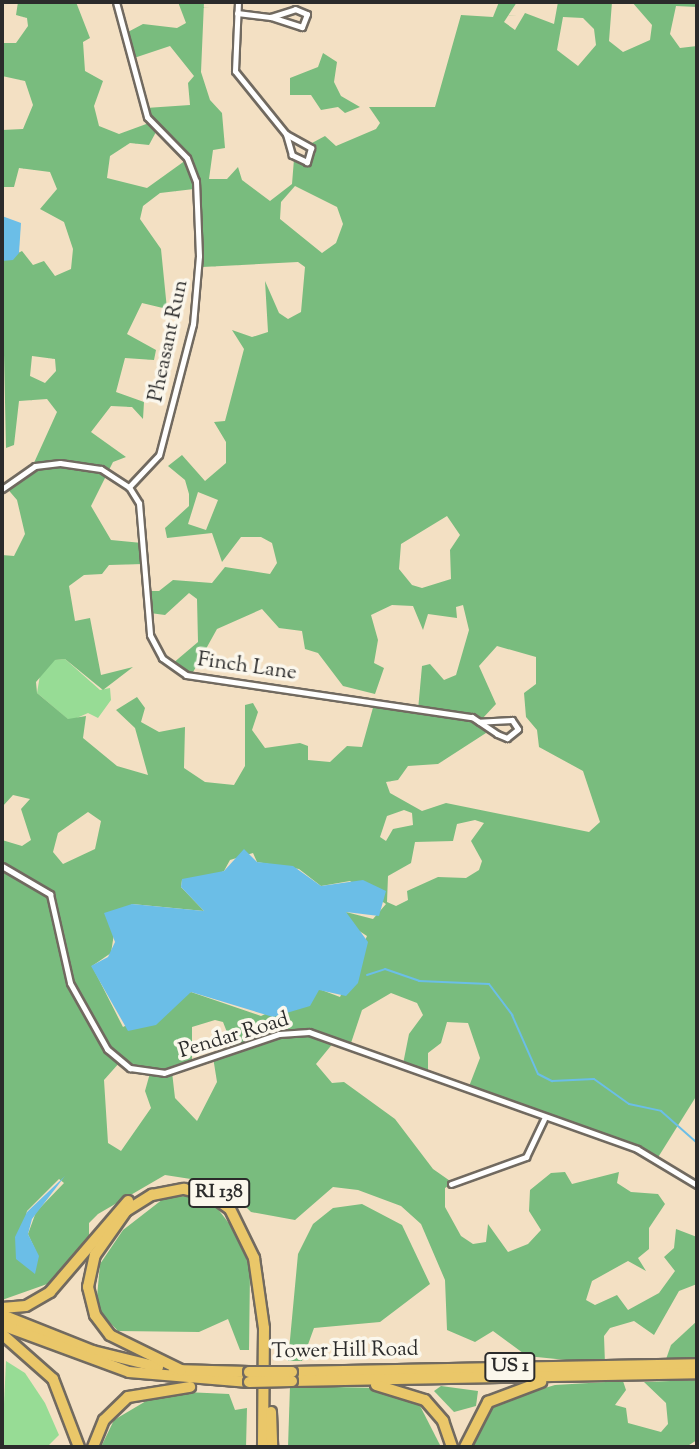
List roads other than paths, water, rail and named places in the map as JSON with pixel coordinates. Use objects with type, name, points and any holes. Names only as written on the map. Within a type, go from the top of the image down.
[{"type":"highway","name":"RI 138","points":[[2,1308],[29,1305],[50,1292],[108,1220],[136,1195],[176,1183],[217,1192],[245,1220],[265,1272],[272,1447]]},
{"type":"highway","points":[[181,1370],[110,1335],[95,1315],[88,1287],[95,1255],[126,1211],[152,1195],[184,1189],[225,1204],[248,1240],[261,1296],[264,1410],[262,1447]]},
{"type":"highway","name":"Tower Hill Road","points":[[2,1315],[112,1357],[181,1370],[249,1377]]},
{"type":"highway","name":"Tower Hill Road","points":[[2,1325],[129,1372],[249,1377],[697,1364]]},
{"type":"highway","points":[[2,1334],[53,1379],[79,1447]]},
{"type":"highway","name":"Tower Hill Road","points":[[292,1376],[321,1381],[697,1373]]},
{"type":"highway","points":[[465,1447],[475,1417],[497,1395],[598,1375]]},
{"type":"highway","points":[[93,1447],[108,1414],[134,1394],[249,1377]]},
{"type":"highway","points":[[321,1381],[416,1395],[440,1416],[452,1447]]},
{"type":"highway","points":[[255,1447],[264,1410]]},
{"type":"street","name":"Pheasant Run","points":[[116,2],[147,117],[187,159],[196,181],[200,256],[194,324],[159,456],[130,487]]},
{"type":"street","points":[[238,2],[236,71],[286,134],[296,159],[307,162],[311,148],[286,134]]},
{"type":"street","points":[[237,13],[271,17],[298,27],[308,18],[299,8],[271,17]]},
{"type":"street","points":[[2,489],[35,466],[60,463],[101,470],[130,487]]},
{"type":"street","name":"Finch Lane","points":[[130,487],[139,503],[150,635],[162,658],[186,675],[479,722],[512,720],[518,729],[507,738],[479,722]]},
{"type":"street","name":"Pendar Road","points":[[2,866],[50,894],[70,983],[107,1049],[130,1068],[164,1073],[301,1031],[650,1154],[697,1185]]},
{"type":"street","points":[[451,1184],[526,1157],[545,1116]]},
{"type":"water","points":[[2,216],[21,223],[19,253],[13,260],[2,261]]},
{"type":"water","points":[[244,849],[257,862],[293,866],[321,886],[363,880],[386,891],[379,916],[346,912],[368,942],[358,983],[346,996],[319,990],[310,1006],[273,1017],[191,992],[156,1025],[128,1031],[91,966],[108,957],[115,942],[104,913],[132,904],[204,911],[181,887],[182,879],[224,871]]},
{"type":"water","points":[[65,1176],[32,1219],[28,1234],[39,1256],[35,1274],[16,1259],[15,1237],[27,1212]]},
{"type":"waterway","points":[[367,975],[385,969],[419,981],[489,984],[512,1015],[538,1074],[552,1081],[594,1079],[629,1104],[661,1111],[697,1143]]}]
